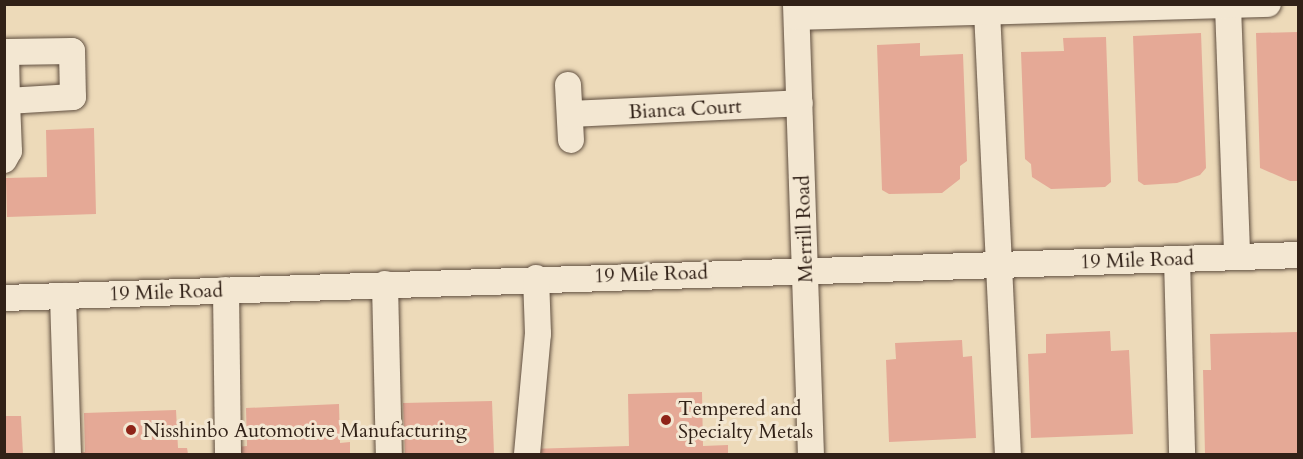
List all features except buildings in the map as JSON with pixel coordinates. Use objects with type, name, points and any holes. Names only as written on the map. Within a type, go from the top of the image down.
[{"type":"street","points":[[797,11],[987,11],[1268,4]]},
{"type":"street","points":[[1228,6],[1237,257]]},
{"type":"street","name":"Merrill Road","points":[[797,11],[811,454]]},
{"type":"street","points":[[987,11],[1008,454]]},
{"type":"street","points":[[568,85],[571,140]]},
{"type":"street","points":[[4,160],[9,151],[7,101]]},
{"type":"street","name":"Bianca Court","points":[[570,114],[800,103]]},
{"type":"street","name":"19 Mile Road","points":[[4,298],[806,269],[1299,255]]},
{"type":"street","points":[[1177,259],[1182,454]]},
{"type":"street","points":[[527,454],[538,334],[536,278]]},
{"type":"street","points":[[385,284],[389,454]]},
{"type":"street","points":[[226,290],[228,454]]},
{"type":"street","points":[[63,296],[68,454]]},
{"type":"place","name":"Tempered and Specialty Metals","points":[[666,420]]},
{"type":"place","name":"Nisshinbo Automotive Manufacturing","points":[[131,430]]}]
